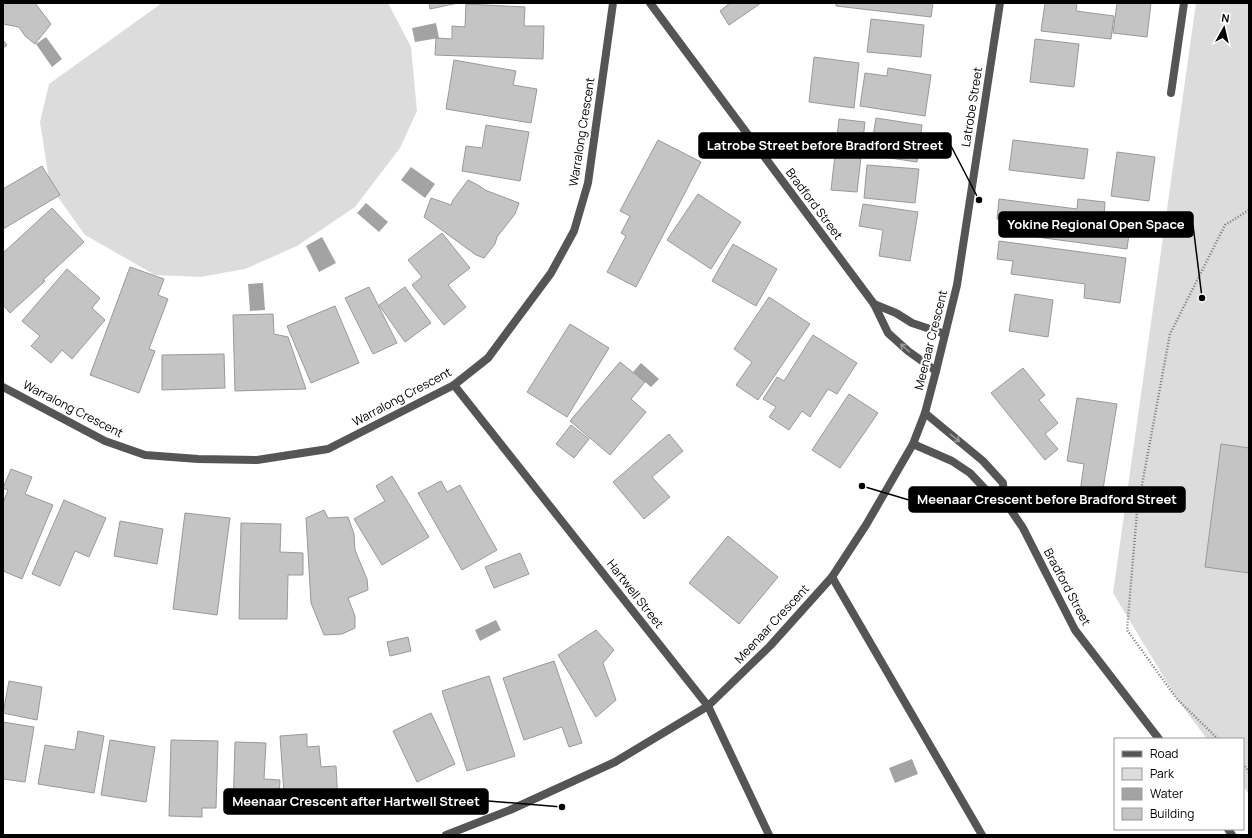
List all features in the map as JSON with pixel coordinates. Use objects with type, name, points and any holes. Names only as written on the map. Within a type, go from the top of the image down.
[{"type":"street","name":"Warralong Crescent","points":[[3,387],[105,441],[145,455],[198,459],[257,460],[328,449],[454,385],[488,358],[551,273],[574,231],[588,183],[613,3]]},
{"type":"street","name":"Bradford Street","points":[[650,3],[874,304],[888,333],[908,351],[936,371]]},
{"type":"street","name":"Latrobe Street","points":[[957,285],[1000,3]]},
{"type":"street","points":[[1171,93],[1184,3]]},
{"type":"street","name":"Meenaar Crescent","points":[[446,835],[510,810],[615,762],[708,706],[770,646],[832,577],[866,524],[913,444],[925,413],[957,285]]},
{"type":"street","points":[[874,304],[896,313],[912,322],[945,334]]},
{"type":"street","name":"Hartwell Street","points":[[454,385],[708,706],[768,835]]},
{"type":"street","name":"Bradford Street","points":[[925,413],[983,461],[1003,483],[1004,500]]},
{"type":"street","name":"Bradford Street","points":[[913,444],[952,460],[970,473],[988,492],[1004,500],[1023,528],[1075,630],[1158,738]]},
{"type":"street","points":[[832,577],[982,835]]},
{"type":"path","points":[[1217,738],[1177,699],[1127,630],[1137,512],[1170,334],[1224,225],[1249,210]]},
{"type":"green space","points":[[162,3],[388,3],[411,47],[417,111],[400,148],[355,207],[297,246],[245,269],[200,277],[155,275],[85,235],[50,186],[40,122],[49,84]]},
{"type":"green space","points":[[1196,3],[1249,3],[1249,794],[1244,787],[1244,738],[1206,738],[1177,699],[1113,593]]},
{"type":"water","points":[[436,23],[439,38],[415,42],[412,28]]},
{"type":"water","points":[[46,37],[62,59],[52,67],[36,44]]},
{"type":"water","points":[[411,167],[435,184],[425,198],[401,180]]},
{"type":"water","points":[[366,203],[388,222],[379,232],[357,213]]},
{"type":"water","points":[[322,237],[336,263],[319,272],[306,246]]},
{"type":"water","points":[[263,283],[265,310],[250,311],[248,284]]},
{"type":"water","points":[[641,363],[659,379],[651,387],[633,372]]},
{"type":"water","points":[[496,620],[501,630],[480,641],[475,630]]},
{"type":"water","points":[[912,759],[918,774],[895,783],[889,768]]},
{"type":"building","points":[[3,3],[35,3],[51,24],[35,44],[25,36],[19,27],[3,24]]},
{"type":"building","points":[[429,3],[458,3],[430,9]]},
{"type":"building","points":[[730,3],[761,3],[729,25],[720,11]]},
{"type":"building","points":[[836,3],[933,3],[931,17],[836,6]]},
{"type":"building","points":[[1045,3],[1077,3],[1076,11],[1114,16],[1111,39],[1041,31]]},
{"type":"building","points":[[1117,3],[1151,3],[1147,37],[1113,33]]},
{"type":"building","points":[[466,4],[525,7],[524,26],[544,26],[543,59],[435,55],[436,38],[452,39],[452,26],[465,27]]},
{"type":"building","points":[[871,19],[924,25],[921,57],[867,52]]},
{"type":"building","points":[[1035,39],[1079,44],[1074,87],[1030,82]]},
{"type":"building","points":[[3,40],[7,45],[3,48]]},
{"type":"building","points":[[814,57],[859,63],[854,108],[809,102]]},
{"type":"building","points":[[454,60],[516,71],[513,85],[537,89],[531,123],[446,109]]},
{"type":"building","points":[[888,68],[931,75],[925,116],[860,106],[865,73],[887,76]]},
{"type":"building","points":[[876,118],[922,125],[917,162],[870,155]]},
{"type":"building","points":[[839,119],[865,122],[857,192],[831,190]]},
{"type":"building","points":[[486,125],[529,132],[520,181],[462,171],[466,146],[482,148]]},
{"type":"building","points":[[658,140],[701,162],[636,287],[607,272],[626,236],[621,233],[630,216],[620,211]]},
{"type":"building","points":[[1013,140],[1088,149],[1084,179],[1009,170]]},
{"type":"building","points":[[1117,152],[1155,157],[1149,201],[1111,196]]},
{"type":"building","points":[[867,165],[919,169],[915,203],[864,198]]},
{"type":"building","points":[[42,166],[60,195],[3,229],[3,189]]},
{"type":"building","points":[[468,180],[485,190],[519,203],[515,214],[497,237],[495,244],[484,258],[476,255],[424,217],[431,198],[451,205]]},
{"type":"building","points":[[698,194],[741,222],[711,269],[667,240]]},
{"type":"building","points":[[999,199],[1077,209],[1078,199],[1105,202],[1104,216],[1131,219],[1127,249],[1029,236],[1030,224],[997,219]]},
{"type":"building","points":[[863,204],[918,212],[910,261],[879,256],[883,230],[859,226]]},
{"type":"building","points":[[52,208],[84,242],[10,313],[3,305],[3,253]]},
{"type":"building","points":[[442,233],[470,268],[448,285],[466,307],[444,325],[412,285],[422,277],[408,260]]},
{"type":"building","points":[[999,241],[1126,258],[1120,303],[1084,298],[1085,284],[1011,274],[1013,261],[997,259]]},
{"type":"building","points":[[733,244],[777,269],[756,306],[712,281]]},
{"type":"building","points":[[130,267],[164,279],[158,295],[168,299],[149,349],[155,351],[139,393],[90,375]]},
{"type":"building","points":[[67,269],[100,298],[92,308],[105,320],[72,359],[62,350],[51,363],[31,346],[40,336],[22,321]]},
{"type":"building","points":[[369,287],[397,343],[373,354],[345,298]]},
{"type":"building","points":[[405,287],[431,323],[405,342],[379,305]]},
{"type":"building","points":[[1015,294],[1053,300],[1048,337],[1009,331]]},
{"type":"building","points":[[769,297],[810,324],[758,400],[736,385],[752,362],[734,349]]},
{"type":"building","points":[[335,306],[359,363],[311,383],[287,326]]},
{"type":"building","points":[[273,314],[274,334],[288,337],[306,389],[235,391],[233,315]]},
{"type":"building","points":[[570,324],[609,348],[567,417],[527,392]]},
{"type":"building","points":[[813,335],[857,363],[837,394],[828,389],[810,417],[802,411],[789,430],[769,417],[776,407],[763,399],[777,377],[784,381]]},
{"type":"building","points":[[224,354],[225,388],[162,390],[162,355]]},
{"type":"building","points":[[620,362],[645,382],[631,399],[646,412],[610,455],[570,421]]},
{"type":"building","points":[[1023,368],[1045,395],[1039,400],[1058,423],[1045,434],[1058,449],[1045,460],[991,393]]},
{"type":"building","points":[[849,394],[878,413],[840,468],[812,450]]},
{"type":"building","points":[[1077,398],[1117,404],[1102,495],[1080,492],[1084,464],[1067,461]]},
{"type":"building","points":[[571,425],[589,439],[574,458],[556,444]]},
{"type":"building","points":[[669,434],[683,451],[652,477],[670,497],[644,519],[613,482]]},
{"type":"building","points":[[1221,444],[1249,448],[1249,573],[1205,567]]},
{"type":"building","points":[[11,469],[32,477],[25,494],[53,505],[22,579],[3,571],[3,503],[8,490],[3,488]]},
{"type":"building","points":[[392,476],[429,537],[382,565],[354,519],[385,501],[376,486]]},
{"type":"building","points":[[441,481],[447,492],[460,485],[497,550],[462,570],[418,493]]},
{"type":"building","points":[[64,500],[106,518],[89,557],[75,551],[60,586],[32,574]]},
{"type":"building","points":[[324,510],[328,518],[348,517],[354,534],[355,550],[367,579],[368,590],[348,598],[355,616],[355,628],[342,634],[324,635],[311,603],[306,518]]},
{"type":"building","points":[[185,513],[230,518],[217,615],[173,609]]},
{"type":"building","points":[[120,521],[163,529],[157,564],[114,556]]},
{"type":"building","points":[[241,523],[281,524],[280,552],[303,553],[303,575],[288,575],[287,619],[239,619]]},
{"type":"building","points":[[728,536],[778,577],[739,624],[689,583]]},
{"type":"building","points":[[520,553],[529,574],[494,588],[485,567]]},
{"type":"building","points":[[596,630],[614,650],[603,663],[616,700],[596,717],[558,655]]},
{"type":"building","points":[[408,637],[411,651],[390,656],[387,642]]},
{"type":"building","points":[[554,661],[582,743],[569,747],[562,727],[524,740],[503,678]]},
{"type":"building","points":[[489,676],[515,756],[467,771],[442,691]]},
{"type":"building","points":[[9,681],[42,687],[37,720],[3,713]]},
{"type":"building","points":[[431,713],[455,764],[417,782],[393,731]]},
{"type":"building","points":[[3,722],[34,727],[25,782],[3,779]]},
{"type":"building","points":[[78,731],[104,736],[94,793],[38,784],[45,745],[75,750]]},
{"type":"building","points":[[307,734],[307,747],[319,746],[321,767],[336,766],[338,803],[285,807],[280,736]]},
{"type":"building","points":[[110,740],[155,747],[146,802],[101,795]]},
{"type":"building","points":[[171,740],[218,741],[216,808],[202,808],[202,817],[169,816]]},
{"type":"building","points":[[235,742],[266,743],[264,779],[280,780],[278,813],[233,811]]},
{"type":"place","name":"Latrobe Street before Bradford Street","points":[[979,200]]},
{"type":"place","name":"Yokine Regional Open Space","points":[[1202,298]]},
{"type":"place","name":"Meenaar Crescent before Bradford Street","points":[[862,486]]},
{"type":"place","name":"Meenaar Crescent after Hartwell Street","points":[[562,807]]}]
